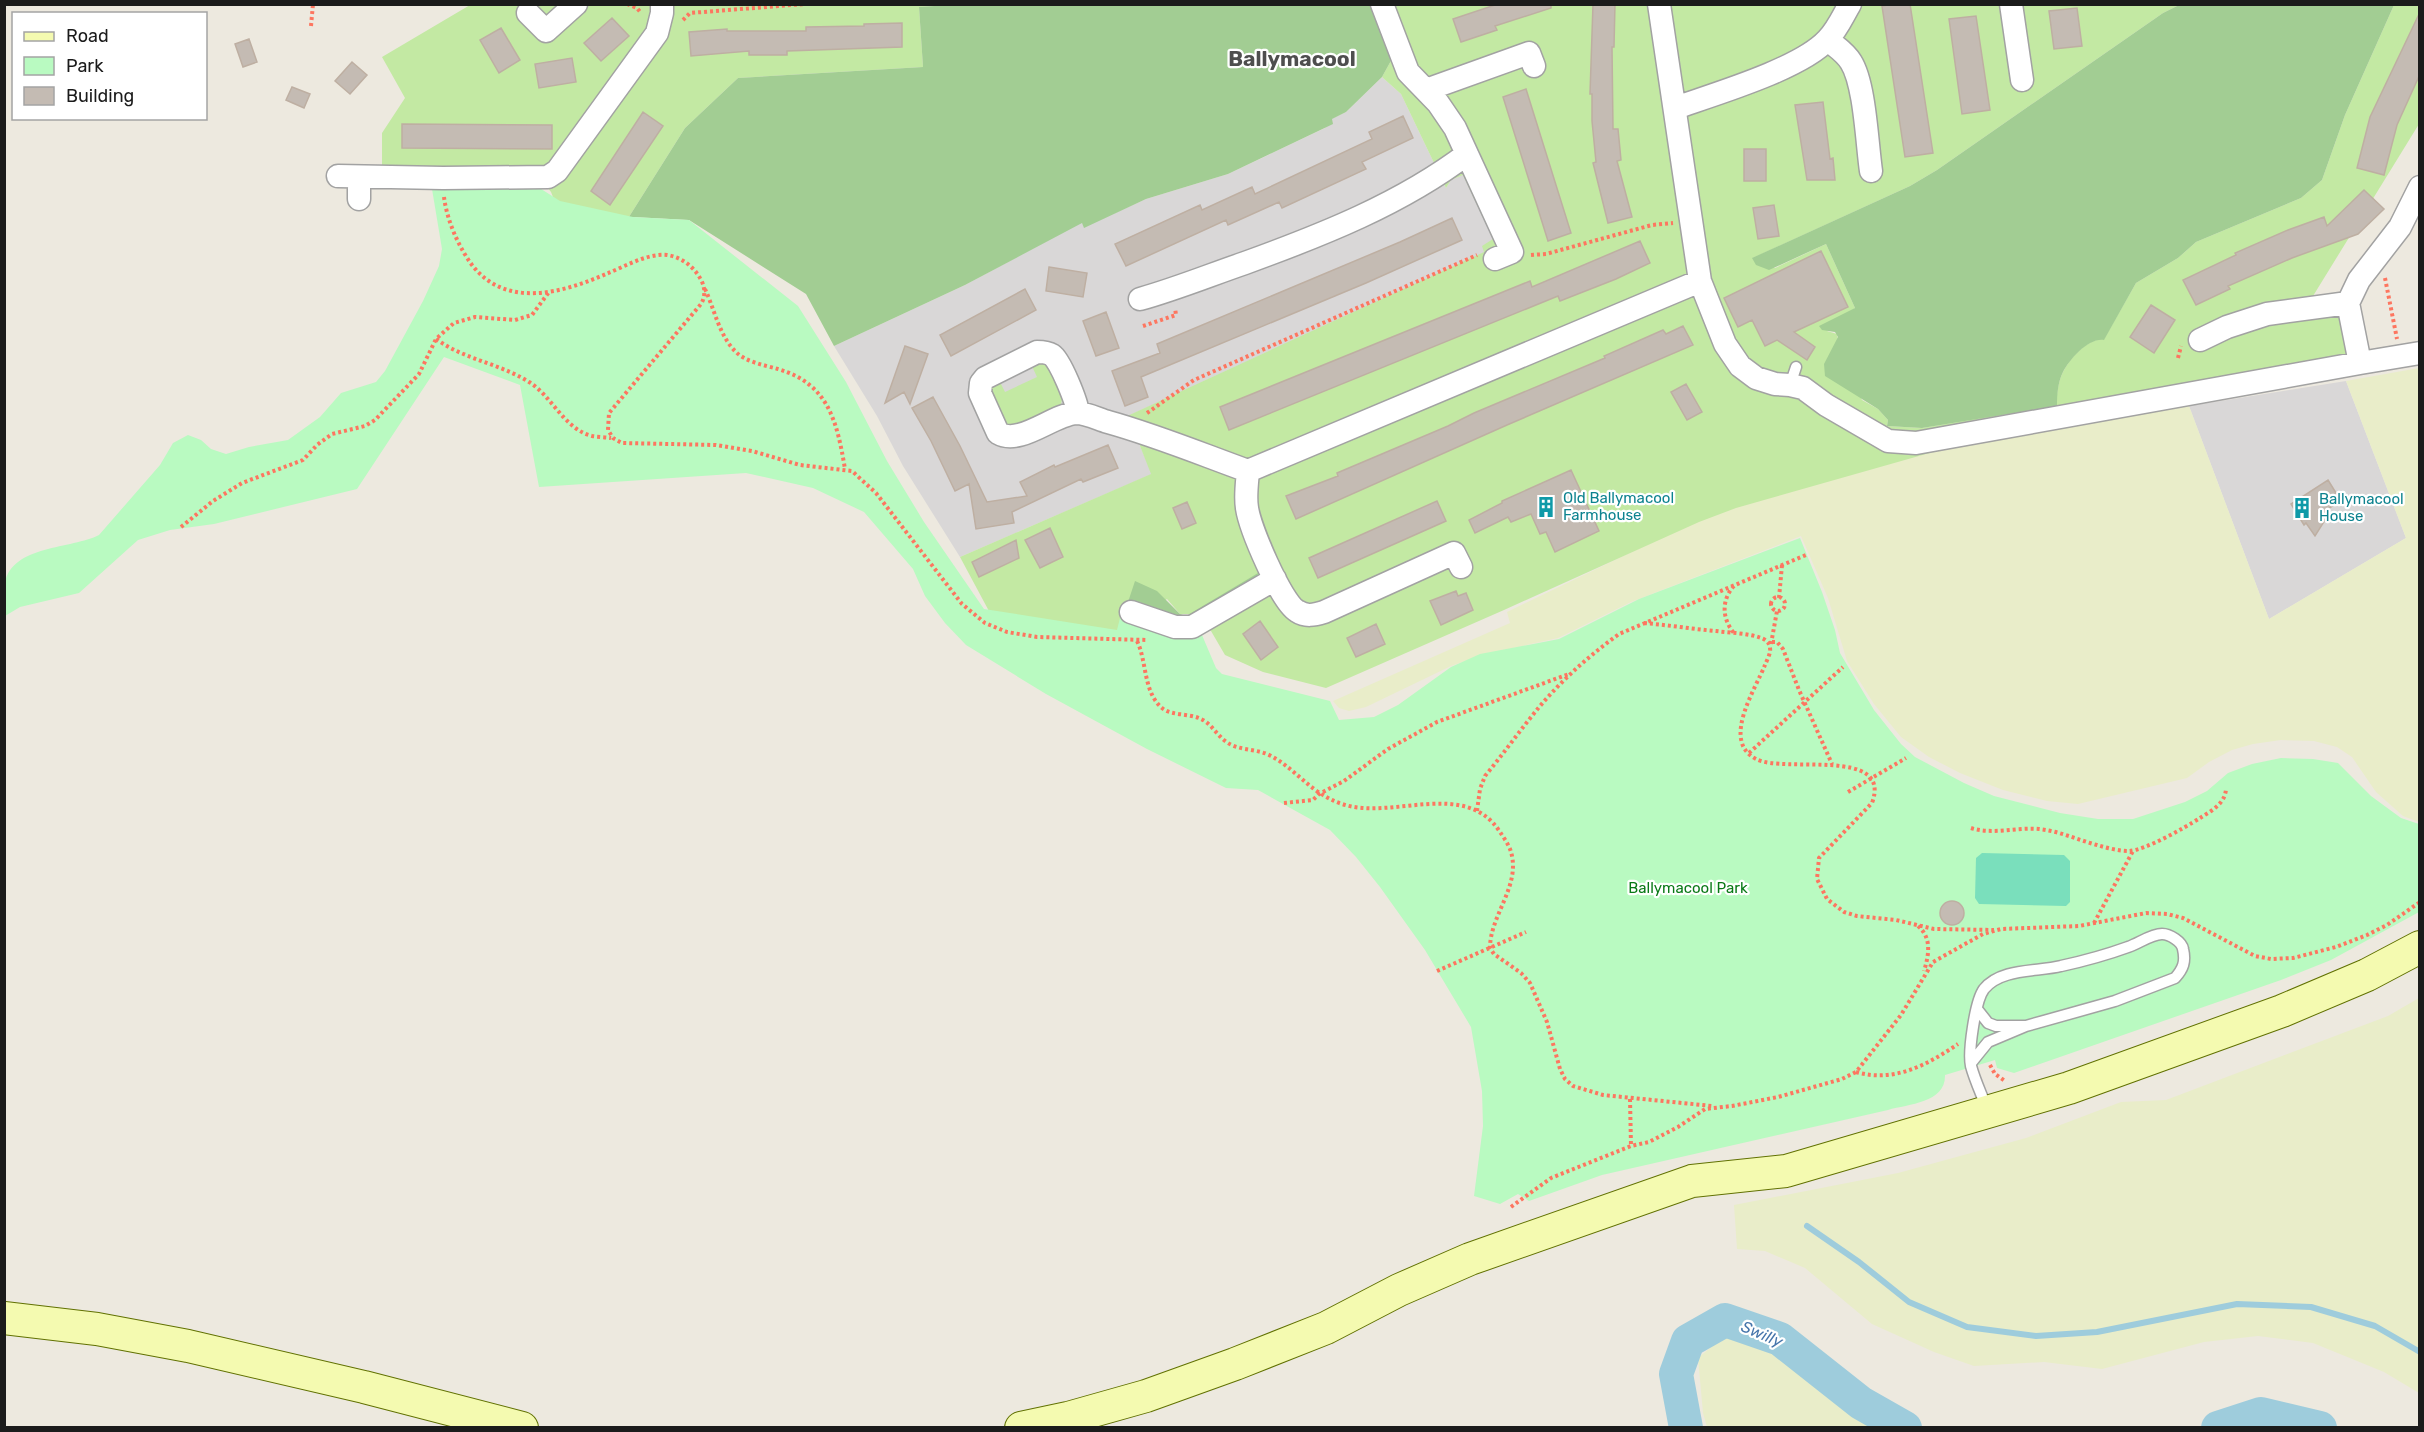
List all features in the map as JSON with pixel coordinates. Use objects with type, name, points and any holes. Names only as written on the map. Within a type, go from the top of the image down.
[{"type":"main road","points":[[1022,1428],[1068,1418],[1146,1396],[1235,1364],[1326,1328],[1400,1290],[1470,1259],[1692,1181],[1786,1171],[2069,1088],[2282,1011],[2367,975],[2420,947]]},
{"type":"main road","points":[[4,1318],[97,1329],[188,1346],[364,1387],[522,1428]]},
{"type":"street","points":[[528,13],[546,31],[576,4]]},
{"type":"street","points":[[359,200],[349,176],[541,179],[557,171],[657,33],[662,4]]},
{"type":"street","points":[[1382,4],[1408,72],[1438,103],[1455,128],[1512,252],[1495,259]]},
{"type":"street","points":[[1659,4],[1700,281],[1725,344],[1740,366],[1756,378],[1775,384],[1793,376],[1803,388],[1826,405],[1888,441],[1916,443],[2420,353]]},
{"type":"street","points":[[1675,108],[1749,82],[1811,53],[1828,39],[1850,4]]},
{"type":"street","points":[[2011,4],[2022,80]]},
{"type":"street","points":[[1828,39],[1852,63],[1858,80],[1872,171]]},
{"type":"street","points":[[1426,90],[1529,53],[1534,66]]},
{"type":"street","points":[[1140,299],[1313,238],[1440,175],[1467,154]]},
{"type":"street","points":[[2360,363],[2348,303],[2360,280],[2400,227],[2420,187]]},
{"type":"street","points":[[1078,413],[1077,404],[1055,358],[1046,353],[1037,352],[985,378],[980,388],[980,393],[998,433],[1004,437],[1016,436],[1078,413],[1171,441],[1248,471],[1700,281]]},
{"type":"street","points":[[2192,340],[2267,314],[2348,303]]},
{"type":"street","points":[[1248,471],[1246,507],[1252,528],[1286,601],[1297,611],[1311,616],[1454,553],[1461,567]]},
{"type":"street","points":[[1131,612],[1175,627],[1192,627],[1275,579]]},
{"type":"lane","points":[[1971,1063],[1988,1042],[2026,1026],[2115,1002],[2175,978],[2183,969],[2185,959],[2182,945],[2162,934],[2106,955],[2058,967],[2026,971],[1994,980],[1983,991],[1977,1009],[1971,1063],[1988,1112]]},
{"type":"lane","points":[[1977,1009],[1988,1023],[1996,1026],[2026,1026]]},
{"type":"path","points":[[311,26],[313,4]]},
{"type":"path","points":[[627,4],[637,8],[645,20]]},
{"type":"path","points":[[680,24],[690,13],[805,4]]},
{"type":"path","points":[[443,178],[445,206],[465,254],[482,277],[496,287],[528,293],[550,291],[585,282],[635,262],[662,255],[677,258],[688,264],[703,285],[724,333],[736,352],[801,379],[815,387],[826,401],[840,443],[845,469]]},
{"type":"path","points":[[1526,255],[1546,254],[1652,225],[1679,223]]},
{"type":"path","points":[[1145,420],[1147,412],[1194,380],[1476,254],[1495,259]]},
{"type":"path","points":[[2378,278],[2384,272],[2398,343],[2389,345]]},
{"type":"path","points":[[613,438],[608,430],[609,413],[701,304],[704,297],[703,285]]},
{"type":"path","points":[[181,527],[213,501],[242,483],[303,460],[317,445],[332,434],[365,426],[375,420],[419,374],[436,339],[454,323],[466,318],[516,320],[532,315],[550,291]]},
{"type":"path","points":[[436,339],[453,351],[504,369],[532,383],[579,430],[592,436],[613,438],[622,443],[631,444],[716,445],[752,451],[800,465],[845,469],[856,474],[871,488],[962,604],[979,620],[1007,632],[1037,638],[1137,641],[1152,638],[1162,623]]},
{"type":"path","points":[[2178,358],[2192,340]]},
{"type":"path","points":[[1477,811],[1480,789],[1485,776],[1539,707],[1571,673],[1619,634],[1806,555]]},
{"type":"path","points":[[1779,598],[1782,565]]},
{"type":"path","points":[[1734,633],[1728,626],[1724,610],[1727,593],[1735,584]]},
{"type":"path","points":[[1774,598],[1784,600],[1785,606],[1777,611],[1772,608],[1771,603],[1774,598]]},
{"type":"path","points":[[1777,611],[1772,642],[1759,681],[1745,711],[1740,731],[1741,740],[1755,759],[1786,765],[1832,764],[1861,770],[1872,779],[1875,796],[1872,803],[1819,858],[1817,879],[1827,899],[1844,912],[1934,929],[2001,929]]},
{"type":"path","points":[[1644,623],[1761,638],[1767,641],[1770,648]]},
{"type":"path","points":[[1137,641],[1142,652],[1152,695],[1163,710],[1199,718],[1210,724],[1226,742],[1236,747],[1267,754],[1319,794],[1343,805],[1360,808],[1447,803],[1477,811],[1497,827],[1510,851],[1513,865],[1509,889],[1494,926],[1490,948],[1494,954],[1521,973],[1530,984],[1547,1022],[1565,1079],[1572,1086],[1585,1091],[1630,1099],[1718,1106]]},
{"type":"path","points":[[1772,642],[1777,642],[1783,648],[1832,764]]},
{"type":"path","points":[[1749,753],[1843,667]]},
{"type":"path","points":[[1284,803],[1313,800],[1388,749],[1437,722],[1571,673]]},
{"type":"path","points":[[1848,792],[1906,758]]},
{"type":"path","points":[[1971,828],[1985,832],[2040,829],[2098,846],[2133,850],[2174,833],[2209,812],[2220,804],[2226,789]]},
{"type":"path","points":[[2094,923],[2133,850]]},
{"type":"path","points":[[1915,924],[1925,932],[1928,940],[1927,962],[1922,977]]},
{"type":"path","points":[[1437,971],[1526,932]]},
{"type":"path","points":[[1856,1072],[1884,1076],[1903,1073],[1933,1059],[1973,1033]]},
{"type":"path","points":[[1630,1099],[1631,1146]]},
{"type":"shaded area","points":[[1382,77],[1401,94],[1446,188],[1451,180],[1463,175],[1494,239],[1485,252],[1128,416],[1142,432],[1140,446],[1152,474],[960,557],[903,466],[877,416],[834,346],[965,285],[1082,222],[1084,227],[1146,199],[1228,174],[1325,128],[1331,119],[1346,112]]},
{"type":"shaded area","points":[[2346,381],[2406,538],[2269,619],[2189,406]]},
{"type":"green space","points":[[965,4],[1382,5],[1398,48],[1382,77],[1346,112],[1332,119],[1333,124],[1228,174],[1146,199],[1084,228],[1082,223],[965,285],[834,346],[806,294],[689,220],[633,217],[627,220],[685,128],[738,78],[923,67],[919,7]]},
{"type":"green space","points":[[470,5],[965,5],[919,7],[923,67],[738,78],[685,128],[627,220],[555,202],[541,179],[382,169],[382,133],[405,98],[382,57]]},
{"type":"green space","points":[[1382,5],[2179,5],[2163,13],[1937,170],[1910,186],[1753,258],[1775,268],[1826,244],[1855,308],[1827,331],[1837,334],[1838,340],[1835,344],[1862,400],[1878,409],[1888,420],[1887,426],[1922,428],[2056,405],[2061,376],[2066,367],[2086,345],[2104,339],[2136,283],[2178,258],[2196,242],[2301,198],[2322,180],[2345,115],[2394,5],[2419,5],[2419,124],[2305,309],[2352,318],[2360,363],[1933,440],[1933,452],[1736,508],[1699,522],[1326,688],[1263,672],[1225,655],[1211,631],[1192,614],[1180,614],[1167,599],[1119,633],[990,613],[960,557],[1151,474],[1140,446],[1142,432],[1112,423],[1484,252],[1482,246],[1493,239],[1463,175],[1451,180],[1446,188],[1401,94],[1382,77],[1398,48]]},
{"type":"green space","points":[[2179,5],[2394,5],[2345,115],[2322,180],[2301,198],[2196,242],[2178,258],[2136,283],[2104,340],[2092,342],[2086,346],[2066,367],[2059,384],[2057,406],[1922,428],[1887,426],[1888,420],[1878,409],[1825,376],[1824,364],[1838,337],[1835,332],[1822,330],[1819,326],[1855,308],[1826,244],[1769,270],[1756,265],[1752,258],[1910,186],[1937,170],[2163,13]]},
{"type":"green space","name":"Ballymacool Park","points":[[538,187],[560,201],[633,217],[689,220],[798,306],[846,382],[887,461],[924,522],[984,609],[1117,630],[1121,614],[1199,628],[1216,668],[1222,674],[1330,701],[1339,720],[1374,717],[1398,705],[1451,667],[1480,654],[1559,639],[1639,599],[1800,538],[1822,592],[1840,653],[1874,710],[1901,744],[1915,757],[1994,796],[2060,813],[2098,819],[2133,819],[2185,802],[2207,791],[2228,773],[2252,764],[2281,758],[2313,759],[2338,763],[2371,796],[2401,818],[2419,824],[2419,912],[2331,960],[2281,980],[2014,1073],[1997,1068],[1995,1060],[1945,1075],[1944,1084],[1933,1097],[1916,1104],[1602,1175],[1529,1201],[1518,1194],[1500,1204],[1474,1196],[1483,1126],[1482,1091],[1471,1027],[1425,950],[1356,857],[1330,830],[1258,790],[1226,788],[1147,749],[1046,694],[966,645],[945,623],[925,596],[913,569],[864,512],[813,488],[746,473],[539,487],[520,385],[444,357],[357,489],[214,524],[170,530],[138,540],[79,593],[20,607],[5,616],[5,583],[10,571],[19,561],[44,550],[99,535],[160,465],[173,443],[188,435],[201,440],[211,449],[226,454],[288,440],[320,417],[341,393],[376,382],[385,371],[439,266],[442,249],[432,189]]},
{"type":"green space","points":[[1037,362],[1049,366],[1062,400],[1060,407],[1015,427],[1007,426],[989,395],[991,386],[999,380],[1005,392],[1037,377],[1031,364]]},
{"type":"green space","points":[[2419,368],[2419,822],[2403,816],[2376,792],[2352,757],[2337,747],[2314,741],[2281,740],[2253,744],[2232,750],[2209,762],[2187,778],[2078,804],[2047,801],[2003,790],[1960,773],[1929,757],[1901,737],[1874,704],[1847,661],[1828,598],[1801,536],[1631,602],[1558,638],[1482,655],[1451,666],[1366,707],[1349,711],[1339,708],[1333,701],[1510,623],[1507,612],[1713,513],[1875,464],[2058,424],[2189,406],[2269,619],[2406,538],[2346,381]]},
{"type":"green space","points":[[1258,573],[1261,578],[1193,620],[1127,605],[1135,581],[1157,591],[1180,614],[1186,616]]},
{"type":"green space","points":[[1982,853],[2064,855],[2070,861],[2070,902],[2066,906],[1979,904],[1975,898],[1976,858]]},
{"type":"green space","points":[[2419,998],[2419,1393],[2384,1372],[2313,1343],[2258,1336],[2204,1342],[2102,1369],[2044,1362],[1974,1366],[1934,1352],[1872,1324],[1805,1268],[1765,1251],[1737,1249],[1734,1205],[1898,1173],[2026,1138],[2121,1102],[2166,1100],[2388,1016]]},
{"type":"green space","points":[[1727,1334],[1759,1345],[1895,1427],[1707,1427],[1703,1413],[1698,1358]]},
{"type":"building","points":[[1498,4],[1551,4],[1551,8],[1495,26],[1497,30],[1461,42],[1453,19]]},
{"type":"building","points":[[1593,4],[1615,4],[1614,47],[1612,47],[1613,129],[1618,129],[1621,160],[1617,161],[1632,217],[1608,223],[1593,163],[1596,162],[1592,94],[1590,94]]},
{"type":"building","points":[[1910,4],[1933,153],[1905,157],[1882,6]]},
{"type":"building","points":[[2077,8],[2082,46],[2054,49],[2049,11]]},
{"type":"building","points":[[2420,12],[2420,74],[2397,125],[2384,175],[2357,168],[2370,117]]},
{"type":"building","points":[[1976,16],[1990,110],[1962,114],[1949,19]]},
{"type":"building","points":[[612,18],[629,36],[601,61],[584,43]]},
{"type":"building","points":[[902,23],[902,47],[787,51],[787,55],[749,55],[749,51],[691,56],[689,32],[727,29],[727,31],[806,31],[806,27]]},
{"type":"building","points":[[501,28],[520,60],[499,73],[480,40]]},
{"type":"building","points":[[249,39],[257,62],[243,67],[235,44]]},
{"type":"building","points":[[572,58],[576,82],[539,88],[535,64]]},
{"type":"building","points":[[352,62],[367,75],[350,94],[335,81]]},
{"type":"building","points":[[292,87],[310,94],[304,108],[286,100]]},
{"type":"building","points":[[1526,89],[1571,233],[1548,241],[1503,97]]},
{"type":"building","points":[[1823,102],[1835,180],[1807,180],[1795,105]]},
{"type":"building","points":[[643,112],[663,126],[610,205],[591,191]]},
{"type":"building","points":[[1403,116],[1413,138],[1362,162],[1366,169],[1282,208],[1279,202],[1228,225],[1226,220],[1126,266],[1115,244],[1200,205],[1202,210],[1252,187],[1255,194],[1372,139],[1369,132]]},
{"type":"building","points":[[402,124],[552,125],[552,149],[402,148]]},
{"type":"building","points":[[1744,149],[1766,149],[1766,181],[1744,181]]},
{"type":"building","points":[[2364,190],[2384,209],[2358,234],[2292,258],[2228,286],[2230,289],[2196,305],[2183,280],[2236,255],[2235,253],[2288,230],[2324,217],[2327,226]]},
{"type":"building","points":[[1774,205],[1779,236],[1758,239],[1753,208]]},
{"type":"building","points":[[1452,218],[1462,240],[1366,283],[1141,377],[1148,397],[1125,406],[1112,371],[1160,353],[1157,344]]},
{"type":"building","points":[[1640,241],[1650,263],[1616,279],[1560,301],[1558,296],[1229,430],[1220,407],[1530,281],[1532,287]]},
{"type":"building","points":[[1821,251],[1848,307],[1794,332],[1815,347],[1807,360],[1777,340],[1765,346],[1752,320],[1738,327],[1724,298]]},
{"type":"building","points":[[1049,267],[1087,273],[1083,297],[1046,291]]},
{"type":"building","points":[[1025,289],[1036,310],[951,356],[940,335]]},
{"type":"building","points":[[2151,305],[2175,320],[2154,353],[2130,337]]},
{"type":"building","points":[[1106,312],[1119,348],[1096,356],[1083,321]]},
{"type":"building","points":[[1683,326],[1693,345],[1296,519],[1286,496],[1338,476],[1337,473],[1605,358],[1604,356],[1663,330],[1666,334]]},
{"type":"building","points":[[905,346],[928,354],[910,404],[904,392],[885,403]]},
{"type":"building","points":[[1686,384],[1702,412],[1687,420],[1671,392]]},
{"type":"building","points":[[933,397],[987,502],[1027,496],[1020,482],[1054,465],[1055,467],[1108,445],[1118,468],[1083,482],[1081,479],[1012,512],[1014,523],[976,529],[969,484],[955,491],[912,408]]},
{"type":"building","name":"Old Ballymacool Farmhouse","points":[[1571,470],[1599,531],[1555,552],[1546,532],[1540,534],[1531,514],[1511,522],[1508,517],[1475,533],[1469,520],[1502,501]]},
{"type":"building","name":"Ballymacool House","points":[[2328,480],[2341,501],[2326,510],[2330,517],[2325,520],[2315,536],[2306,523],[2304,525],[2291,504]]},
{"type":"building","points":[[1437,501],[1446,521],[1318,578],[1309,558]]},
{"type":"building","points":[[1187,502],[1196,523],[1182,529],[1173,508]]},
{"type":"building","points":[[1050,528],[1063,557],[1040,568],[1025,540]]},
{"type":"building","points":[[1016,540],[1019,558],[979,577],[972,562]]},
{"type":"building","points":[[1456,591],[1458,596],[1466,593],[1473,610],[1441,625],[1430,601]]},
{"type":"building","points":[[1260,621],[1278,647],[1261,660],[1243,634]]},
{"type":"building","points":[[1376,624],[1385,644],[1356,657],[1347,638]]},
{"type":"building","points":[[1947,901],[1957,901],[1964,908],[1964,918],[1957,925],[1947,925],[1940,918],[1940,908]]},
{"type":"waterway","points":[[1807,1226],[1859,1262],[1909,1302],[1967,1327],[2036,1336],[2097,1332],[2237,1304],[2311,1307],[2375,1326],[2420,1352]]},
{"type":"waterway","name":"Swilly","points":[[1686,1428],[1676,1374],[1688,1341],[1725,1320],[1780,1339],[1861,1403],[1905,1428]]},
{"type":"waterway","name":"Swilly","points":[[2218,1428],[2261,1414],[2320,1428]]},
{"type":"place","name":"Old Ballymacool Farmhouse","points":[[1546,507]]},
{"type":"place","name":"Ballymacool House","points":[[2302,508]]},
{"type":"district","name":"Ballymacool","points":[[1292,58]]}]
